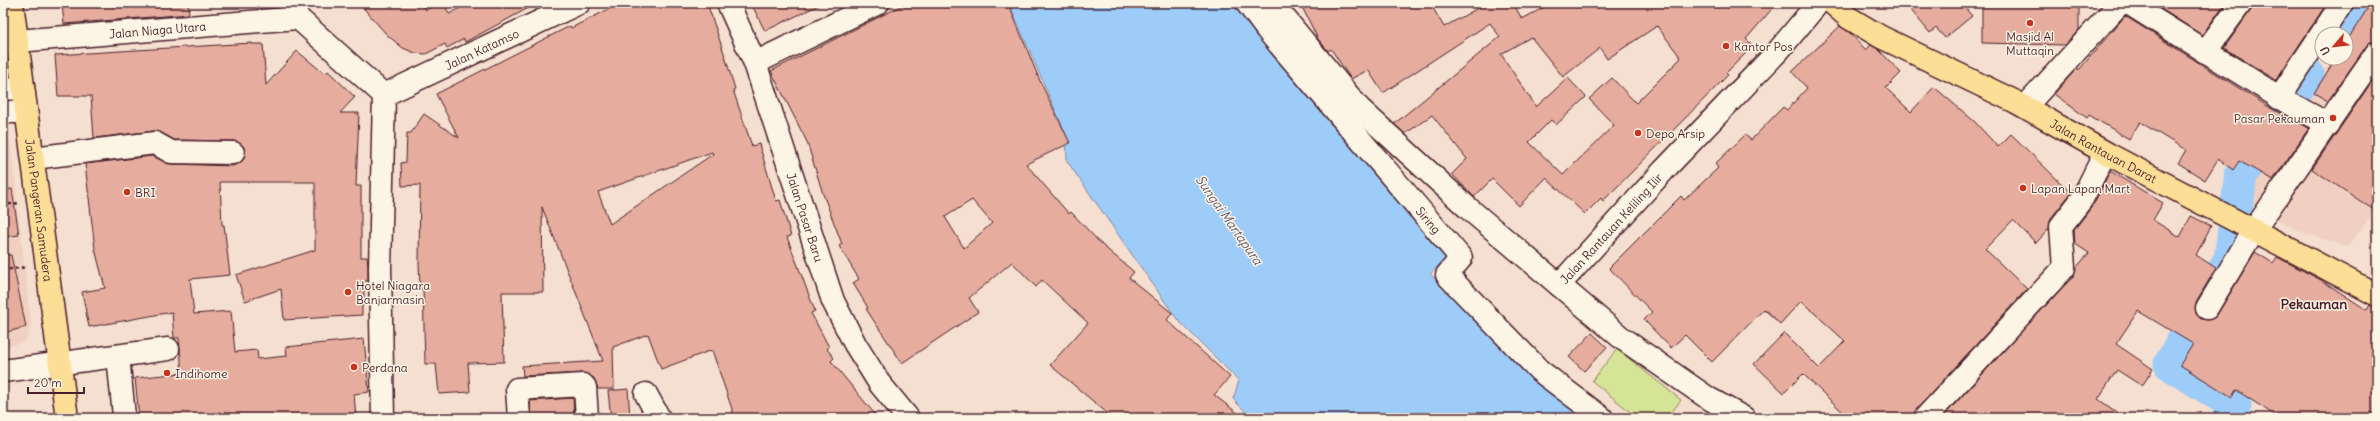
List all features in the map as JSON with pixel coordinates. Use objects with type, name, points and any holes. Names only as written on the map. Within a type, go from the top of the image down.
[{"type":"main road","name":"Jalan Pangeran Samudera","points":[[12,3],[13,88],[26,112],[67,418]]},
{"type":"main road","name":"Jalan Rantauan Darat","points":[[1832,3],[1849,18],[1881,37],[2025,107],[2105,153],[2377,295]]},
{"type":"street","name":"Jalan Katamso","points":[[384,95],[542,10],[579,3]]},
{"type":"street","name":"Jalan Pasar Baru","points":[[728,3],[754,63],[832,301],[855,344],[872,371],[908,418]]},
{"type":"street","points":[[754,63],[878,3]]},
{"type":"street","name":"Siring","points":[[1247,3],[1267,30],[1461,258],[1447,276],[1540,371],[1602,418]]},
{"type":"street","points":[[1272,3],[1360,108],[1468,208],[1558,285]]},
{"type":"street","name":"Jalan Rantauan Keliling Ilir","points":[[1744,418],[1708,398],[1629,344],[1558,285],[1664,170],[1779,50],[1818,3]]},
{"type":"street","points":[[2025,107],[2120,3]]},
{"type":"street","points":[[2128,3],[2288,103],[2328,124]]},
{"type":"street","points":[[2205,52],[2241,3]]},
{"type":"street","points":[[2288,103],[2342,3]]},
{"type":"street","name":"Jalan Niaga Utara","points":[[12,31],[294,10]]},
{"type":"street","points":[[294,10],[384,95],[380,269],[383,418]]},
{"type":"street","points":[[2207,308],[2249,228],[2328,124],[2377,52]]},
{"type":"street","points":[[3,112],[26,112]]},
{"type":"street","points":[[33,158],[155,143],[171,152],[233,153]]},
{"type":"street","points":[[1925,418],[2064,268],[2061,226],[2082,199],[2105,153]]},
{"type":"street","points":[[3,371],[60,362],[168,349]]},
{"type":"street","points":[[118,356],[124,416]]},
{"type":"street","points":[[519,418],[517,388],[583,385],[585,387],[587,418]]},
{"type":"street","points":[[646,394],[659,418]]},
{"type":"shaded area","name":"Pasar Pekauman","points":[[2374,3],[2377,3],[2377,207],[2348,247],[2301,232],[2247,203],[2246,179],[2328,66],[2354,66],[2354,31]]},
{"type":"shaded area","points":[[3,79],[31,325],[26,341],[3,348]]},
{"type":"green space","points":[[1617,349],[1681,400],[1667,418],[1638,418],[1592,381]]},
{"type":"water","name":"Sungai Martapura","points":[[1009,3],[1237,3],[1448,256],[1430,274],[1474,317],[1588,418],[1252,418],[1233,399],[1239,381],[1177,319],[1067,161],[1066,135]]},
{"type":"building","points":[[62,3],[188,3],[189,14],[64,24]]},
{"type":"building","points":[[359,3],[422,3],[426,10],[439,3],[444,3],[449,14],[469,3],[538,3],[465,42],[464,39],[447,48],[445,44],[426,54],[415,53],[403,48],[387,35]]},
{"type":"building","points":[[621,3],[707,3],[735,89],[733,90],[752,146],[759,144],[776,201],[780,200],[791,236],[787,237],[815,311],[811,313],[829,347],[827,349],[834,358],[831,361],[878,418],[735,418],[712,350],[661,369],[648,334],[613,347],[614,389],[598,389],[594,378],[583,373],[523,376],[522,366],[603,361],[542,207],[543,292],[502,292],[504,362],[468,363],[470,392],[439,394],[436,364],[425,364],[423,289],[420,289],[419,263],[420,185],[402,186],[401,163],[406,162],[407,133],[411,133],[424,114],[459,138],[436,94],[570,26],[571,28]],"holes":[[[712,152],[713,154],[610,224],[598,192]]]},
{"type":"building","points":[[751,3],[823,3],[765,31]]},
{"type":"building","points":[[907,3],[1008,3],[1040,81],[1070,143],[1026,164],[1069,214],[1071,212],[1102,245],[1134,272],[1129,278],[1172,313],[1167,320],[1230,377],[1214,395],[1244,418],[1113,418],[1050,365],[1088,323],[1042,280],[1036,287],[1012,262],[969,298],[978,312],[902,363],[866,309],[868,308],[853,283],[859,279],[839,246],[842,244],[823,194],[807,142],[771,71]],"holes":[[[972,200],[992,223],[964,248],[945,217]]]},
{"type":"building","points":[[1300,3],[1430,3],[1444,27],[1487,3],[1513,3],[1522,19],[1552,3],[1777,3],[1746,39],[1753,46],[1726,73],[1728,75],[1603,201],[1601,198],[1585,214],[1546,178],[1519,206],[1492,179],[1474,197],[1452,174],[1467,159],[1432,115],[1405,134],[1394,124],[1500,37],[1490,23],[1383,93],[1368,70],[1351,79],[1331,49],[1328,51],[1318,39]],"holes":[[[1657,26],[1681,58],[1636,103],[1612,78],[1589,99],[1614,125],[1563,175],[1529,142],[1551,120],[1556,125],[1586,97],[1568,78],[1536,107],[1501,54],[1531,37],[1563,77],[1600,48],[1607,59]]]},
{"type":"building","points":[[1905,3],[1961,3],[1972,16],[1945,38],[1936,28],[1930,33]]},
{"type":"building","name":"Masjid Al Muttaqin","points":[[1982,3],[2079,3],[2079,30],[2065,45],[1982,43]]},
{"type":"building","points":[[2152,3],[2225,3],[2202,35]]},
{"type":"building","points":[[2253,3],[2327,3],[2276,80],[2224,48],[2251,10]]},
{"type":"building","points":[[2371,3],[2377,3],[2377,40],[2367,45],[2354,64],[2354,30]]},
{"type":"building","points":[[2125,16],[2272,109],[2309,128],[2273,180],[2239,161],[2233,170],[2218,159],[2205,180],[2178,163],[2186,150],[2140,122],[2129,139],[2089,115],[2087,118],[2054,94],[2078,67],[2078,71]]},
{"type":"building","points":[[1840,26],[1850,33],[1866,50],[1871,45],[1879,50],[1901,73],[1886,88],[1911,112],[1934,87],[1974,121],[1998,147],[2011,134],[2071,193],[2051,218],[2049,229],[2036,243],[2013,220],[1985,249],[2027,289],[1916,410],[1913,418],[1849,418],[1803,374],[1784,393],[1754,364],[1784,333],[1819,368],[1845,341],[1801,301],[1780,324],[1764,309],[1712,362],[1685,335],[1671,348],[1644,320],[1652,312],[1609,268],[1681,196],[1684,200],[1718,168],[1715,164],[1745,135],[1751,140],[1783,107],[1787,110],[1807,88],[1792,72]]},
{"type":"building","points":[[252,43],[263,44],[266,85],[297,51],[325,74],[328,71],[355,97],[340,113],[359,113],[356,186],[361,186],[361,257],[367,257],[368,265],[368,281],[364,281],[364,305],[362,305],[362,315],[284,320],[281,289],[245,301],[236,275],[315,250],[315,182],[220,182],[222,225],[224,225],[230,275],[190,279],[194,314],[231,311],[235,352],[257,350],[258,359],[287,356],[286,347],[364,339],[369,392],[354,394],[356,418],[139,418],[135,378],[182,373],[179,338],[174,338],[172,312],[89,327],[82,292],[105,288],[95,249],[85,164],[152,156],[171,164],[233,166],[243,160],[245,153],[244,147],[234,141],[174,140],[154,131],[94,138],[91,96],[58,96],[55,55]]},
{"type":"building","points":[[2331,66],[2352,66],[2328,101],[2314,93]]},
{"type":"building","name":"Pasar Pekauman","points":[[2377,74],[2377,212],[2312,169]]},
{"type":"building","points":[[2110,171],[2163,203],[2153,220],[2180,237],[2191,216],[2211,226],[2196,255],[2216,268],[2196,302],[2196,314],[2201,319],[2207,320],[2217,315],[2255,252],[2273,263],[2277,257],[2321,280],[2367,310],[2370,305],[2377,307],[2377,418],[2279,418],[2236,390],[2232,397],[2180,365],[2193,344],[2138,311],[2116,344],[2153,369],[2142,386],[2117,370],[2098,399],[2125,418],[1942,418],[2073,276],[2076,268],[2089,253],[2075,244],[2074,230],[2093,205]]},
{"type":"building","points":[[12,189],[19,235],[3,237],[3,190]]},
{"type":"building","points":[[3,255],[11,255],[26,327],[3,333]]},
{"type":"building","points":[[1592,333],[1607,347],[1584,371],[1569,357]]},
{"type":"building","points":[[628,389],[630,418],[611,418],[608,391]]},
{"type":"building","points":[[573,398],[574,418],[531,418],[530,401]]},
{"type":"waterway","points":[[2342,26],[2359,3]]},
{"type":"waterway","points":[[2228,418],[2235,405],[2170,364],[2230,259],[2241,175],[2308,74]]},
{"type":"place","name":"Masjid Al Muttaqin","points":[[2030,23]]},
{"type":"place","name":"Kantor Pos","points":[[1726,46]]},
{"type":"place","name":"Pasar Pekauman","points":[[2333,118]]},
{"type":"place","name":"Depo Arsip","points":[[1638,133]]},
{"type":"place","name":"Lapan Lapan Mart","points":[[2023,188]]},
{"type":"place","name":"BRI","points":[[127,192]]},
{"type":"place","name":"Hotel Niagara Banjarmasin","points":[[348,292]]},
{"type":"place","name":"Perdana","points":[[354,367]]},
{"type":"place","name":"Indihome","points":[[167,373]]},
{"type":"district","name":"Pekauman","points":[[2314,304]]}]
